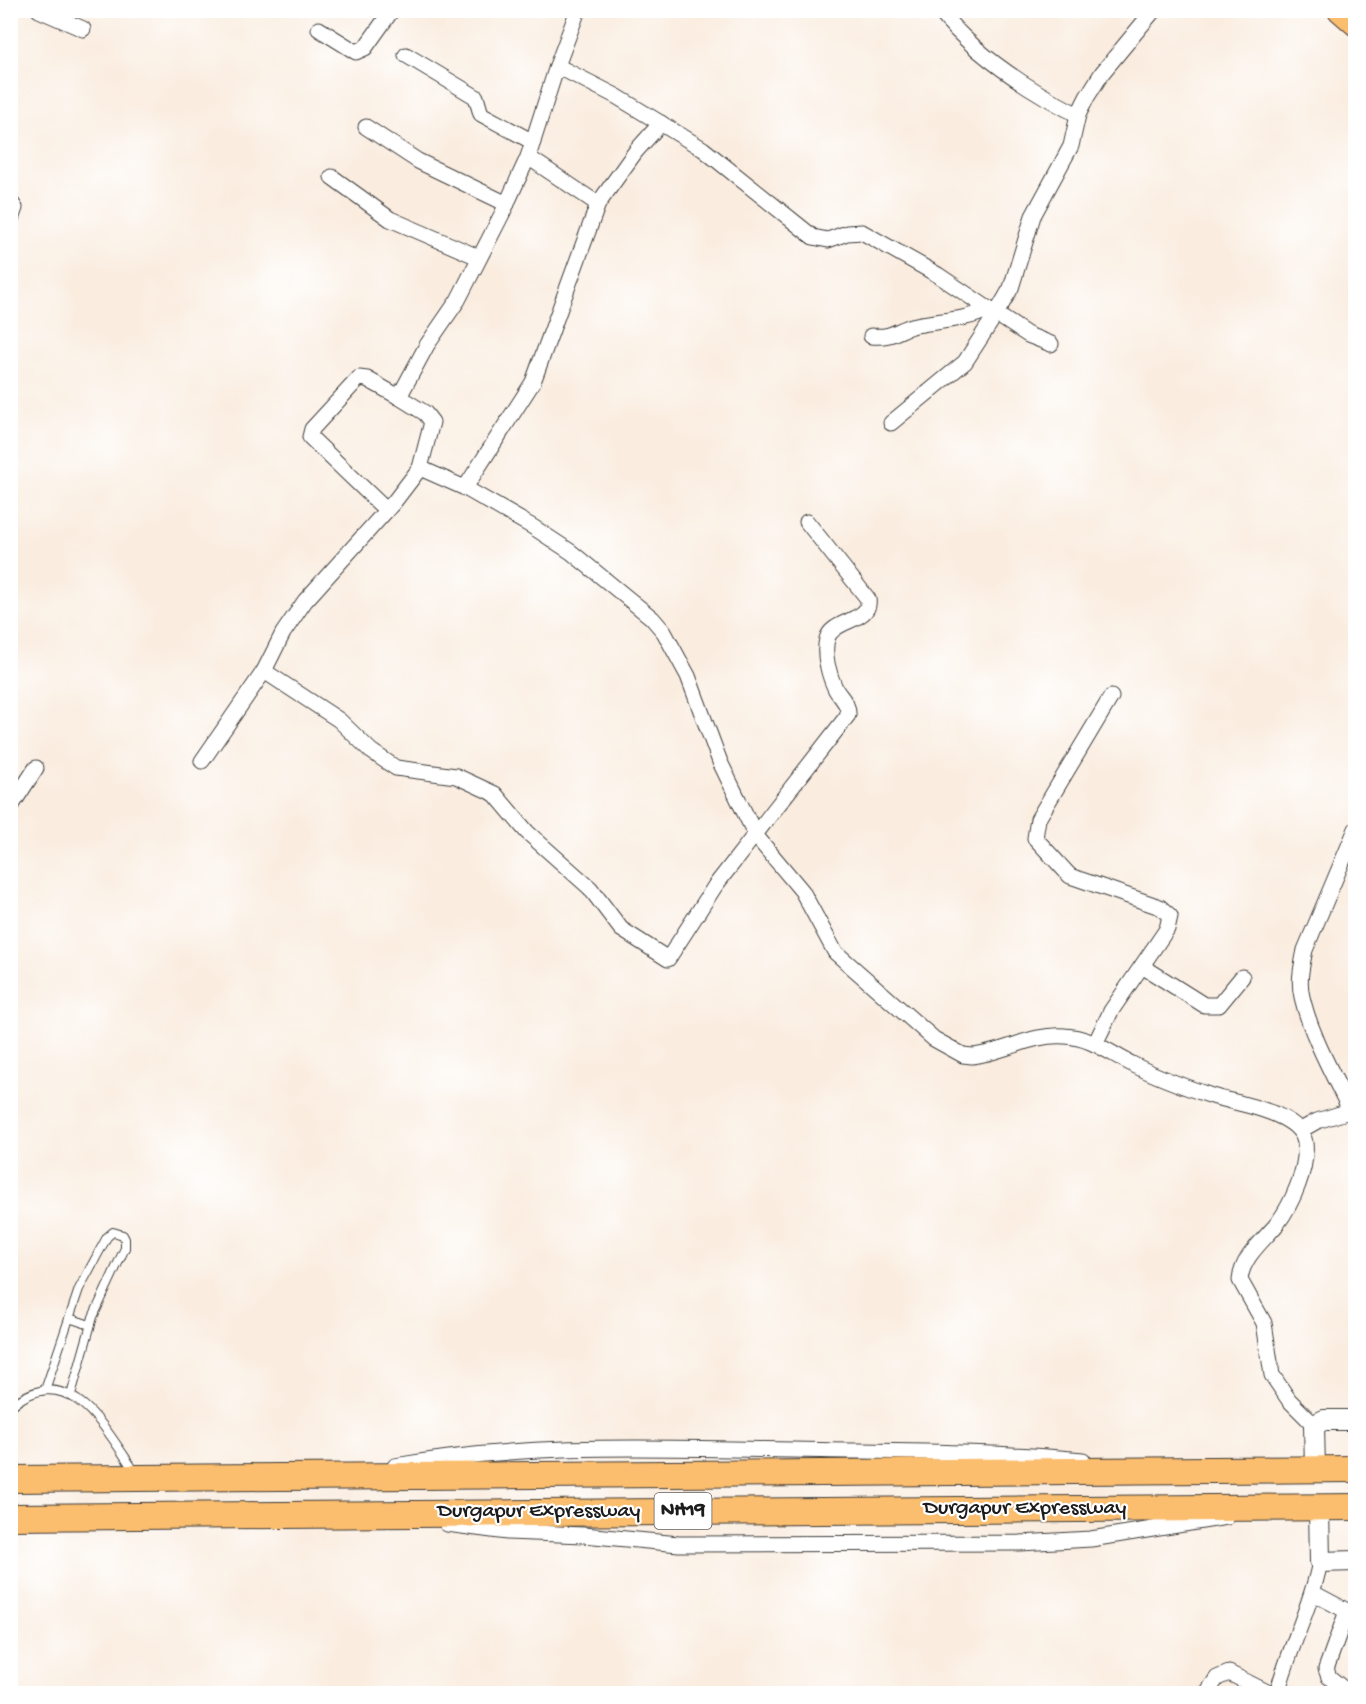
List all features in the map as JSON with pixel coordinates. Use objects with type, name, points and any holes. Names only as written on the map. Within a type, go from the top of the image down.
[{"type":"highway","name":"Durgapur Expressway","points":[[10,1479],[1356,1469]]},
{"type":"highway","name":"Durgapur Expressway","points":[[10,1517],[1356,1507]]},
{"type":"main road","points":[[1340,10],[1356,24]]},
{"type":"street","points":[[39,10],[83,29]]},
{"type":"street","points":[[319,29],[356,52],[365,48],[392,10]]},
{"type":"street","points":[[399,397],[423,353],[458,300],[507,204],[528,157],[557,66],[578,10]]},
{"type":"street","points":[[939,10],[956,30],[1000,65],[1042,95],[1078,115]]},
{"type":"street","points":[[891,423],[965,362],[992,311],[1011,288],[1033,216],[1071,146],[1078,115],[1094,84],[1154,10]]},
{"type":"street","points":[[405,55],[476,97],[482,114],[533,142]]},
{"type":"street","points":[[557,66],[616,96],[703,149],[813,237],[828,240],[847,233],[862,232],[938,275],[1028,335],[1051,344]]},
{"type":"street","points":[[465,488],[533,382],[597,204],[660,123]]},
{"type":"street","points":[[366,127],[418,161],[507,204]]},
{"type":"street","points":[[528,157],[597,204]]},
{"type":"street","points":[[332,177],[390,219],[478,257]]},
{"type":"street","points":[[10,201],[15,214],[10,222]]},
{"type":"street","points":[[871,336],[891,336],[911,326],[955,321],[992,311]]},
{"type":"street","points":[[202,761],[264,671],[283,633],[305,601],[386,510],[420,468],[432,422],[425,413],[399,397],[367,379],[359,378],[312,429],[310,437],[386,510]]},
{"type":"street","points":[[420,468],[465,488],[533,527],[571,552],[652,618],[664,632],[688,676],[720,762],[756,836],[802,891],[835,952],[864,980],[945,1046],[963,1055],[972,1056],[1049,1035],[1068,1036],[1095,1044],[1178,1084],[1280,1115],[1301,1130],[1305,1142],[1303,1167],[1289,1203],[1279,1221],[1248,1258],[1240,1280],[1264,1323],[1272,1376],[1289,1400],[1314,1425],[1315,1470]]},
{"type":"street","points":[[264,671],[339,720],[371,751],[396,768],[456,776],[495,794],[527,832],[590,888],[621,929],[666,959],[673,955],[715,886],[845,722],[848,711],[829,669],[827,639],[833,628],[863,614],[868,604],[865,594],[807,522]]},
{"type":"street","points":[[1095,1044],[1111,1011],[1170,923],[1166,910],[1070,876],[1039,843],[1035,832],[1038,819],[1111,697]]},
{"type":"street","points":[[10,808],[36,768]]},
{"type":"street","points":[[1301,1130],[1317,1121],[1353,1110],[1309,1019],[1301,996],[1300,972],[1305,950],[1356,829]]},
{"type":"street","points":[[1142,966],[1204,1005],[1212,1007],[1219,1005],[1242,977]]},
{"type":"street","points":[[1314,1425],[1324,1420],[1356,1420]]},
{"type":"street","points":[[1277,1694],[1290,1648],[1313,1593],[1320,1562],[1319,1507]]},
{"type":"street","points":[[378,1513],[507,1532],[584,1535],[679,1544],[953,1542],[1020,1544],[1135,1533],[1277,1508]]},
{"type":"street","points":[[1320,1562],[1356,1561]]},
{"type":"street","points":[[1313,1593],[1347,1611],[1326,1670],[1329,1677],[1350,1694]]},
{"type":"street","points":[[1206,1694],[1217,1678],[1229,1673],[1271,1694]]},
{"type":"lane","points":[[45,1390],[69,1318],[97,1253],[110,1234],[117,1233],[125,1239],[125,1248],[100,1297],[71,1395]]},
{"type":"lane","points":[[69,1318],[90,1325]]},
{"type":"lane","points":[[10,1407],[33,1392],[45,1390],[71,1395],[96,1415],[140,1478]]}]
